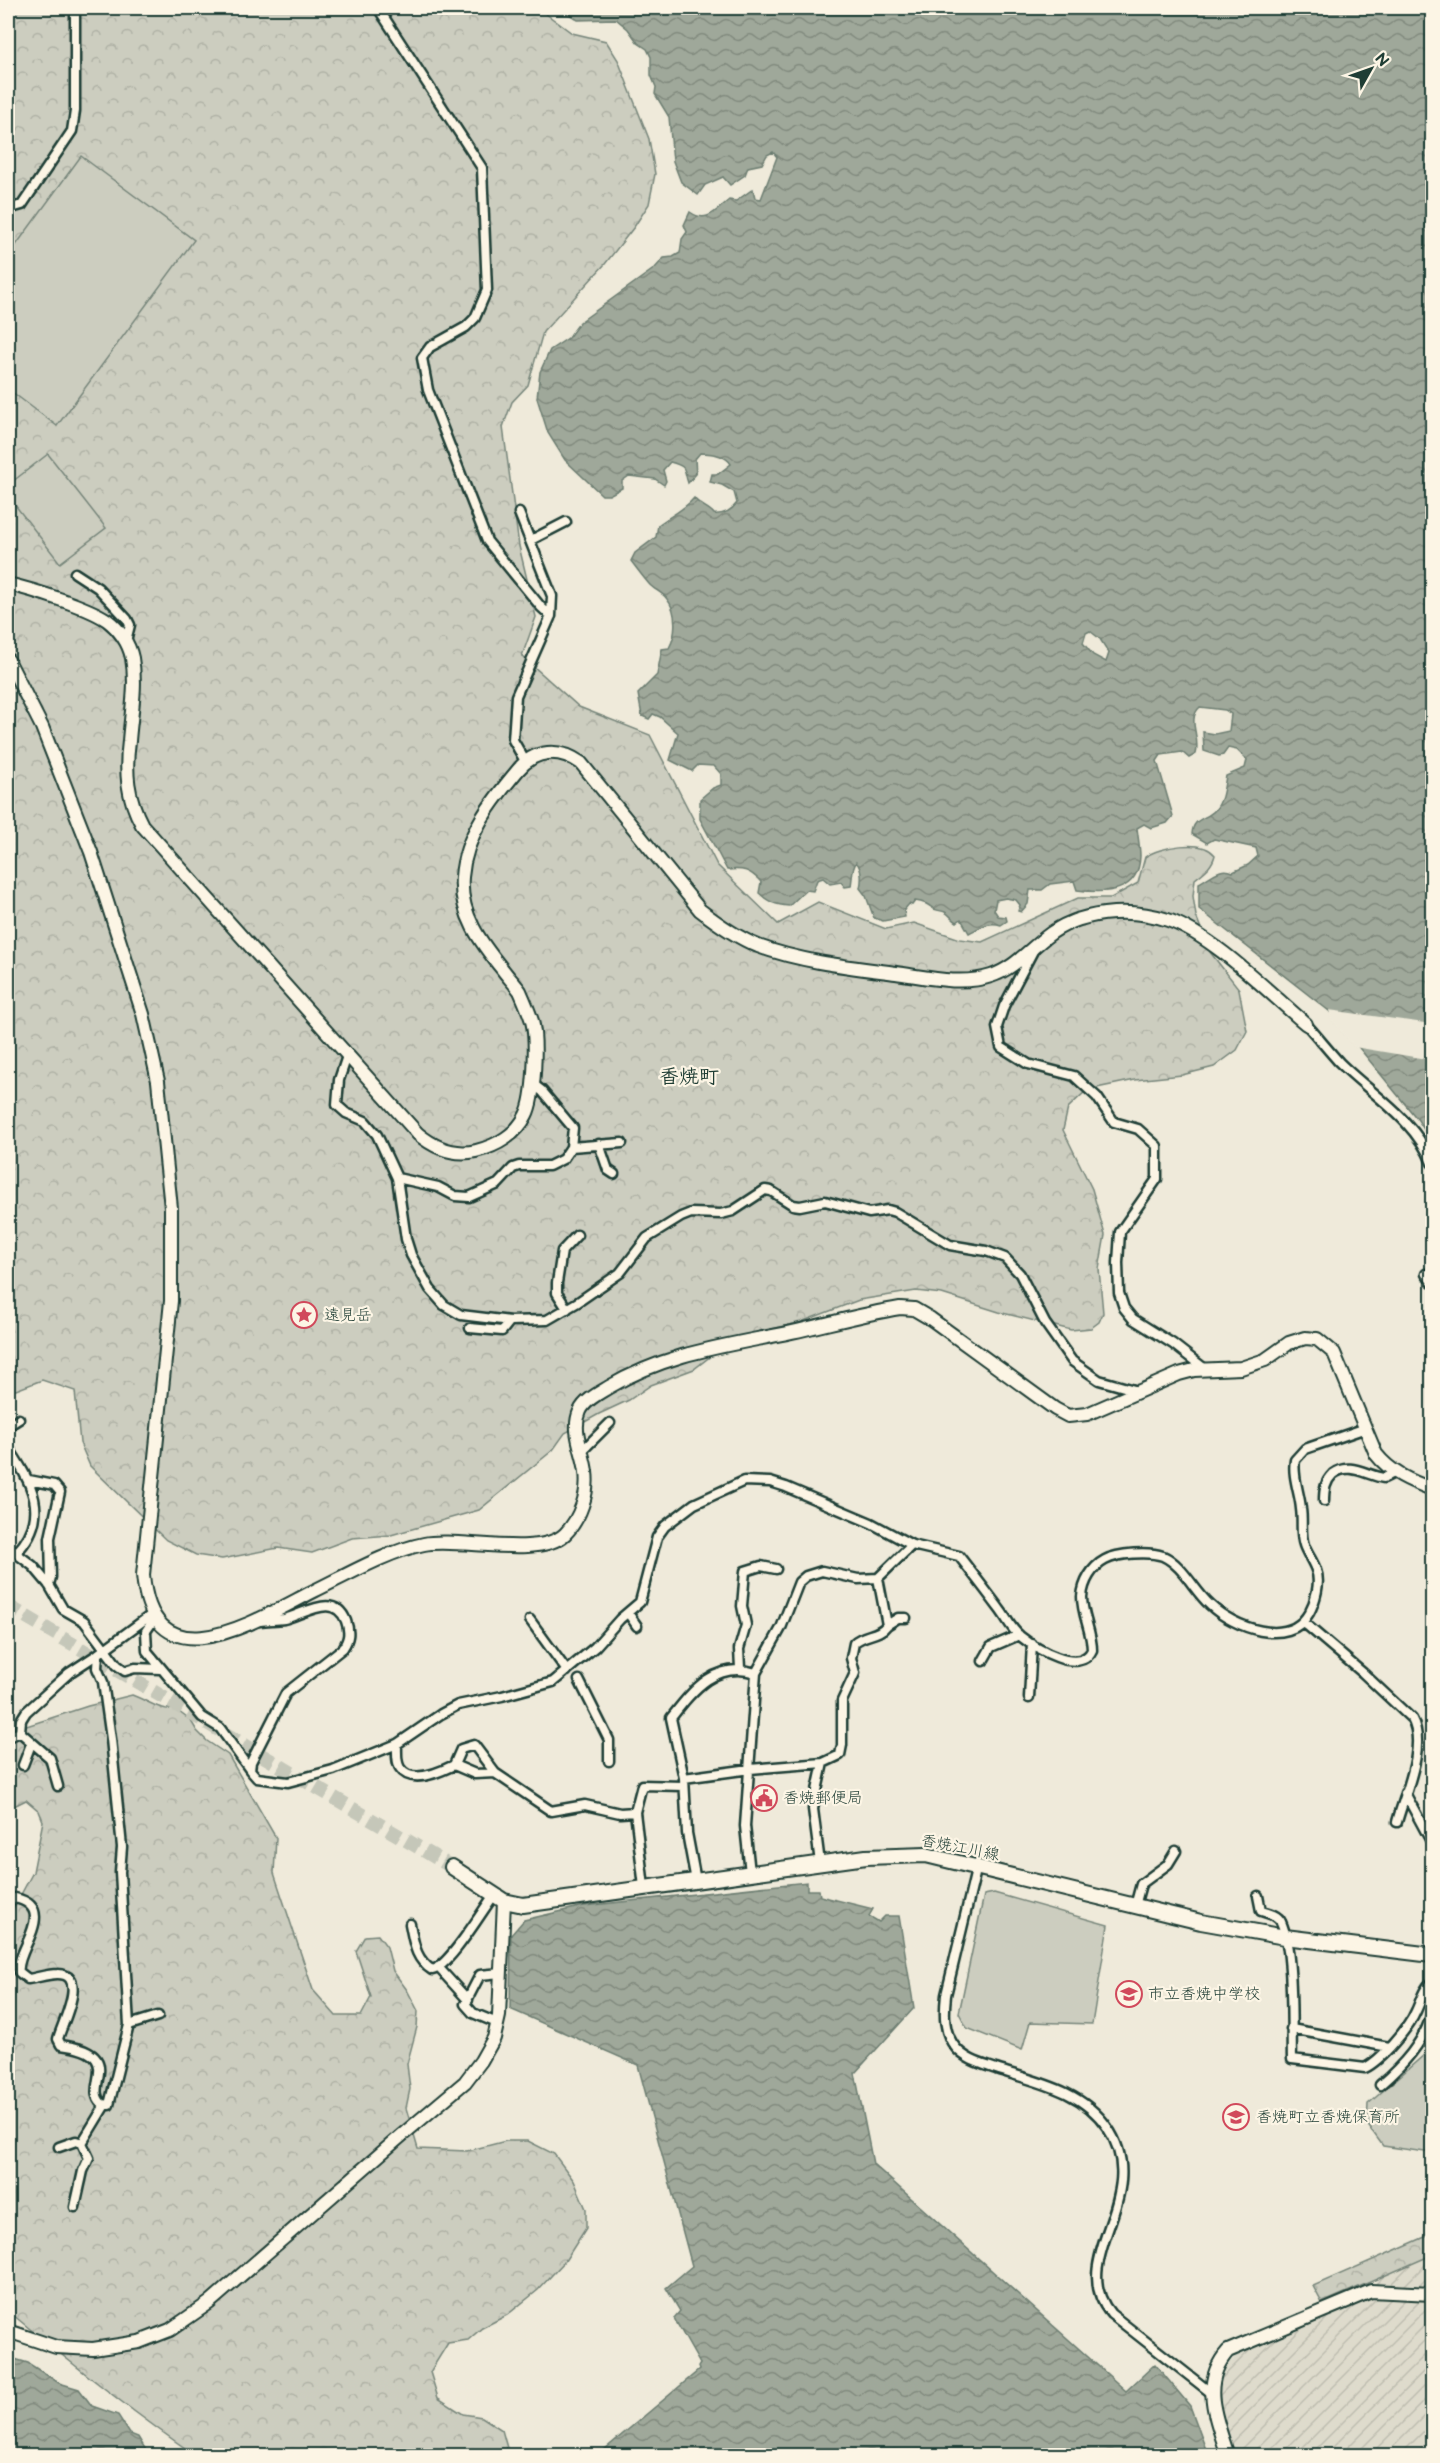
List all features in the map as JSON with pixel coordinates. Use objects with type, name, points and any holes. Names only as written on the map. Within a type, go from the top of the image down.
[{"type":"main road","name":"香焼江川線","points":[[452,1867],[499,1898],[516,1905],[866,1857],[916,1855],[944,1858],[1202,1922],[1285,1937],[1432,1955]]},
{"type":"street","points":[[8,209],[22,205],[72,131],[75,111],[75,8]]},
{"type":"street","points":[[378,8],[482,168],[488,290],[475,318],[466,327],[430,347],[422,357],[424,377],[487,541],[534,599],[551,616]]},
{"type":"street","points":[[519,513],[552,596],[551,616],[516,696],[513,740],[525,761]]},
{"type":"street","points":[[531,540],[566,522]]},
{"type":"street","points":[[75,573],[98,588],[127,619],[130,625],[126,641]]},
{"type":"street","points":[[8,584],[98,615],[108,621],[126,641],[132,657],[134,676],[126,767],[129,797],[142,825],[418,1134],[431,1144],[446,1151],[473,1152],[488,1148],[504,1140],[526,1115],[533,1084],[532,1022],[520,991],[483,945],[470,922],[462,878],[471,839],[496,797],[525,761],[533,756],[559,753],[571,756],[581,763],[700,910],[724,929],[758,946],[817,962],[948,980],[977,980],[1006,970],[1048,935],[1072,921],[1120,913],[1168,920],[1192,932],[1220,951],[1306,1024],[1340,1063],[1373,1090],[1415,1134],[1425,1146],[1432,1163]]},
{"type":"street","points":[[8,660],[42,727],[92,852],[143,1014],[161,1099],[171,1208],[171,1301],[143,1561],[144,1588],[153,1616],[174,1633],[194,1638],[208,1636],[257,1621],[361,1568],[422,1544],[438,1541],[489,1546],[523,1546],[554,1541],[565,1534],[580,1510],[586,1490],[586,1473],[576,1430],[583,1407],[608,1388],[647,1367],[695,1350],[900,1308],[914,1309],[932,1319],[1037,1398],[1068,1416],[1087,1414],[1179,1374],[1241,1368],[1265,1360],[1289,1343],[1305,1338],[1317,1339],[1334,1353],[1376,1454],[1394,1473],[1432,1489]]},
{"type":"street","points":[[1036,946],[1004,1006],[997,1027],[1001,1047],[1029,1064],[1074,1077],[1097,1097],[1113,1122],[1138,1129],[1157,1146],[1157,1179],[1120,1232],[1119,1293],[1124,1308],[1133,1319],[1173,1344],[1205,1370]]},
{"type":"street","points":[[346,1056],[339,1080],[337,1105],[346,1113],[365,1120],[386,1153],[397,1178],[406,1239],[411,1255],[430,1289],[444,1305],[461,1315],[510,1320],[547,1320],[620,1273],[647,1238],[681,1217],[691,1213],[721,1214],[733,1210],[766,1190],[793,1205],[800,1206],[825,1201],[869,1213],[888,1210],[950,1245],[986,1251],[1005,1258],[1020,1274],[1045,1323],[1072,1361],[1099,1380],[1138,1391]]},
{"type":"street","points":[[397,1178],[438,1187],[455,1196],[470,1197],[498,1184],[513,1168],[549,1166],[563,1158],[571,1147],[574,1134],[570,1122],[533,1084]]},
{"type":"street","points":[[571,1147],[622,1143]]},
{"type":"street","points":[[599,1144],[608,1170],[614,1174]]},
{"type":"street","points":[[567,1309],[558,1293],[557,1283],[562,1251],[577,1235]]},
{"type":"street","points":[[1426,1274],[1432,1282]]},
{"type":"street","points":[[470,1329],[502,1331],[510,1320]]},
{"type":"street","points":[[8,1426],[19,1419]]},
{"type":"street","points":[[582,1451],[610,1424]]},
{"type":"street","points":[[153,1616],[146,1631],[147,1651],[160,1670],[202,1717],[220,1728],[257,1778],[276,1781],[300,1780],[333,1770],[397,1744],[458,1705],[547,1685],[595,1647],[642,1598],[660,1531],[694,1504],[744,1481],[770,1482],[786,1487],[854,1515],[912,1545],[959,1556],[1019,1635],[1050,1654],[1070,1661],[1081,1661],[1089,1656],[1092,1644],[1082,1596],[1089,1575],[1108,1558],[1148,1552],[1165,1557],[1211,1606],[1225,1616],[1254,1629],[1274,1634],[1294,1629],[1303,1622],[1314,1602],[1318,1579],[1316,1568],[1306,1552],[1301,1535],[1301,1510],[1295,1460],[1305,1449],[1365,1428]]},
{"type":"street","points":[[8,1447],[29,1479],[34,1493],[33,1523],[27,1540],[16,1553]]},
{"type":"street","points":[[1324,1501],[1326,1483],[1342,1469],[1353,1468],[1384,1478],[1394,1473]]},
{"type":"street","points":[[29,1479],[54,1485],[60,1492],[50,1538],[51,1577],[49,1585]]},
{"type":"street","points":[[750,1873],[745,1826],[756,1673],[781,1628],[799,1582],[806,1576],[822,1571],[858,1579],[878,1578],[912,1545]]},
{"type":"street","points":[[8,1547],[33,1566],[49,1585],[63,1609],[84,1621],[117,1665],[125,1671],[135,1668],[160,1670]]},
{"type":"street","points":[[740,1668],[739,1649],[746,1625],[742,1606],[745,1572],[761,1566],[776,1569]]},
{"type":"street","points":[[878,1578],[886,1625]]},
{"type":"street","points":[[250,1770],[259,1743],[286,1693],[343,1648],[349,1633],[346,1618],[332,1607],[322,1605],[285,1619],[257,1621]]},
{"type":"street","points":[[628,1613],[637,1626]]},
{"type":"street","points":[[58,1785],[50,1758],[31,1744],[20,1732],[21,1720],[26,1712],[69,1673],[153,1616]]},
{"type":"street","points":[[644,1887],[634,1812],[642,1785],[683,1782],[750,1769],[824,1763],[840,1755],[843,1745],[842,1701],[855,1673],[851,1658],[854,1643],[862,1637],[877,1634],[898,1618],[906,1618]]},
{"type":"street","points":[[530,1620],[567,1671]]},
{"type":"street","points":[[1303,1622],[1364,1673],[1412,1719],[1418,1734],[1417,1752],[1398,1822]]},
{"type":"street","points":[[983,1661],[991,1647],[1019,1635]]},
{"type":"street","points":[[1029,1698],[1032,1644]]},
{"type":"street","points":[[82,2142],[105,2105],[109,2105],[112,2101],[129,2025],[120,1872],[122,1847],[111,1739],[103,1682],[97,1668],[98,1654]]},
{"type":"street","points":[[696,1881],[687,1833],[683,1782],[671,1718],[701,1683],[740,1668],[756,1673]]},
{"type":"street","points":[[579,1680],[609,1740],[609,1761]]},
{"type":"street","points":[[8,1737],[20,1732]]},
{"type":"street","points":[[23,1766],[31,1744]]},
{"type":"street","points":[[397,1744],[400,1767],[410,1776],[432,1774],[454,1765],[461,1749],[474,1745],[495,1773],[552,1811],[585,1805],[620,1813],[634,1812]]},
{"type":"street","points":[[820,1863],[813,1809],[824,1763]]},
{"type":"street","points":[[454,1765],[475,1774],[495,1773]]},
{"type":"street","points":[[1405,1793],[1432,1843]]},
{"type":"street","points":[[1135,1906],[1141,1884],[1168,1864],[1176,1851]]},
{"type":"street","points":[[977,1866],[946,1995],[948,2035],[955,2047],[965,2056],[1074,2097],[1084,2103],[1108,2127],[1122,2164],[1123,2183],[1096,2272],[1099,2298],[1111,2314],[1210,2392]]},
{"type":"street","points":[[1258,1896],[1261,1911],[1278,1917],[1285,1937],[1292,2059],[1365,2068],[1371,2065],[1389,2047],[1415,2014],[1432,1982]]},
{"type":"street","points":[[8,1903],[15,1898],[20,1899],[33,1912],[34,1929],[18,1964],[21,1974],[28,1979],[63,1974],[73,1986],[73,1995],[58,2039],[61,2045],[79,2047],[94,2056],[99,2065],[98,2097],[105,2105]]},
{"type":"street","points":[[410,1924],[417,1956],[432,1970],[447,1959],[499,1898]]},
{"type":"street","points":[[8,2331],[56,2347],[93,2349],[139,2342],[170,2330],[209,2303],[465,2082],[481,2061],[494,2038],[497,2023],[501,1973],[499,1898]]},
{"type":"street","points":[[438,1967],[468,2000]]},
{"type":"street","points":[[497,2023],[474,2013],[465,2004],[480,1975],[501,1973]]},
{"type":"street","points":[[1380,2085],[1401,2067],[1425,2033],[1432,2013]]},
{"type":"street","points":[[129,2025],[158,2016]]},
{"type":"street","points":[[1291,2030],[1389,2047]]},
{"type":"street","points":[[58,2146],[76,2141],[82,2142]]},
{"type":"street","points":[[75,2207],[83,2171],[89,2158],[82,2142]]},
{"type":"street","points":[[1228,2456],[1210,2392],[1221,2361],[1228,2351],[1371,2291],[1432,2294]]},
{"type":"shaded area","points":[[1432,2252],[1432,2455],[1234,2455],[1219,2407],[1218,2389],[1225,2368],[1236,2356],[1371,2297],[1378,2276]]},
{"type":"green space","points":[[8,8],[538,8],[572,33],[606,41],[618,60],[649,139],[655,174],[649,204],[634,227],[605,264],[543,332],[528,385],[512,402],[503,427],[519,546],[536,617],[522,656],[579,707],[650,735],[717,865],[778,924],[818,902],[886,929],[914,923],[960,939],[982,942],[1078,898],[1111,898],[1138,883],[1145,857],[1160,850],[1191,846],[1209,850],[1215,855],[1210,866],[1195,879],[1193,896],[1196,916],[1210,952],[1239,989],[1247,1031],[1237,1050],[1214,1067],[1182,1075],[1135,1080],[1087,1090],[1068,1108],[1063,1130],[1092,1189],[1105,1235],[1099,1269],[1103,1313],[1099,1322],[1091,1328],[1071,1330],[999,1312],[942,1294],[916,1291],[859,1300],[801,1322],[751,1334],[720,1349],[694,1369],[651,1385],[629,1400],[565,1433],[553,1450],[479,1510],[391,1535],[352,1538],[312,1553],[278,1548],[222,1559],[196,1555],[166,1540],[90,1466],[80,1443],[75,1391],[42,1380],[16,1390],[8,1389]]},
{"type":"green space","points":[[81,156],[194,240],[57,426],[8,389],[8,256]]},
{"type":"green space","points":[[48,454],[106,528],[60,563],[8,496],[8,485]]},
{"type":"green space","points":[[132,1695],[158,1707],[175,1709],[191,1721],[207,1741],[228,1755],[276,1838],[274,1873],[313,1990],[336,2016],[361,2016],[371,1997],[356,1951],[365,1936],[378,1935],[387,1947],[393,1971],[407,1990],[418,2011],[417,2027],[407,2064],[410,2089],[406,2108],[418,2149],[467,2151],[506,2141],[528,2141],[554,2154],[574,2181],[586,2209],[586,2228],[565,2261],[538,2290],[507,2315],[482,2328],[468,2340],[448,2343],[430,2372],[438,2398],[463,2414],[482,2417],[502,2430],[507,2448],[503,2455],[195,2455],[80,2369],[13,2315],[8,2307],[8,1919],[33,1872],[43,1821],[39,1811],[26,1800],[8,1809],[8,1732],[88,1706]]},
{"type":"green space","points":[[994,1893],[1108,1925],[1092,2024],[1030,2022],[1022,2050],[967,2028],[959,2013],[984,1895]]},
{"type":"green space","points":[[1432,2048],[1432,2153],[1383,2146],[1367,2124],[1368,2104]]},
{"type":"green space","points":[[1432,2234],[1432,2255],[1322,2303],[1313,2286]]},
{"type":"water","points":[[560,8],[1432,8],[1432,1142],[1418,1120],[1329,1011],[1199,909],[1199,883],[1220,871],[1233,872],[1248,865],[1258,856],[1256,848],[1214,839],[1207,843],[1192,834],[1195,824],[1218,806],[1226,776],[1245,768],[1247,760],[1237,750],[1228,748],[1223,755],[1219,756],[1204,751],[1203,732],[1215,734],[1229,731],[1231,714],[1225,710],[1200,707],[1196,712],[1194,723],[1197,741],[1196,754],[1189,758],[1182,752],[1161,755],[1157,761],[1173,816],[1167,823],[1151,828],[1144,824],[1137,828],[1140,853],[1138,868],[1134,877],[1119,888],[1099,892],[1077,890],[1074,881],[1050,884],[1042,890],[1030,890],[1028,904],[1021,912],[1018,911],[1020,905],[1016,900],[1006,898],[996,900],[994,910],[998,916],[1006,917],[1007,921],[1001,925],[985,925],[969,933],[961,919],[957,922],[945,912],[918,901],[912,905],[909,904],[904,910],[905,917],[883,921],[874,918],[866,896],[860,888],[861,874],[856,862],[851,886],[845,887],[841,882],[830,884],[823,878],[817,880],[813,891],[806,890],[789,906],[780,905],[762,896],[759,893],[761,882],[750,872],[738,869],[727,870],[700,819],[700,799],[713,788],[721,785],[721,774],[714,766],[698,765],[692,771],[670,760],[678,733],[660,717],[653,714],[649,719],[642,716],[638,694],[657,675],[662,649],[669,648],[672,642],[675,623],[673,610],[667,599],[649,584],[631,561],[635,553],[656,537],[658,525],[694,498],[714,514],[727,512],[732,508],[737,503],[734,492],[722,485],[710,482],[712,474],[718,474],[731,464],[721,456],[700,453],[695,459],[696,474],[688,483],[682,467],[670,462],[663,470],[666,481],[664,485],[655,479],[629,476],[622,481],[622,488],[609,495],[602,495],[565,460],[548,433],[537,398],[540,372],[550,350],[568,338],[580,322],[655,268],[664,258],[680,253],[682,239],[687,232],[684,225],[690,212],[701,217],[711,215],[729,200],[736,201],[753,189],[755,198],[761,199],[777,157],[773,152],[767,155],[762,164],[748,167],[745,175],[730,185],[723,177],[705,185],[698,195],[681,182],[673,161],[669,117],[655,94],[656,87],[651,75],[651,57],[647,49],[638,43],[628,29],[616,19],[578,20]],"holes":[[[1090,631],[1100,639],[1109,653],[1106,662],[1093,655],[1083,643],[1086,633]]]},
{"type":"water","points":[[807,1882],[807,1890],[819,1890],[820,1896],[873,1909],[869,1916],[879,1922],[885,1916],[899,1916],[914,2008],[855,2073],[873,2164],[1126,2391],[1155,2364],[1190,2406],[1208,2455],[598,2455],[699,2370],[700,2364],[674,2318],[680,2311],[666,2288],[692,2266],[638,2065],[510,2009],[511,1935],[524,1920],[584,1906]]},
{"type":"water","points":[[8,2357],[28,2363],[59,2383],[79,2389],[92,2406],[118,2415],[130,2434],[138,2437],[149,2455],[8,2455]]},
{"type":"pier","points":[[1329,1010],[1432,1024],[1432,1060],[1354,1047],[1331,1019]]},
{"type":"tunnel","points":[[8,1606],[452,1867]]},
{"type":"place","name":"遠見岳","points":[[304,1315]]},
{"type":"place","name":"香焼郵便局","points":[[764,1798]]},
{"type":"place","name":"市立香焼中学校","points":[[1129,1994]]},
{"type":"place","name":"香焼町立香焼保育所","points":[[1236,2117]]},
{"type":"district","name":"香焼町","points":[[689,1077]]}]
